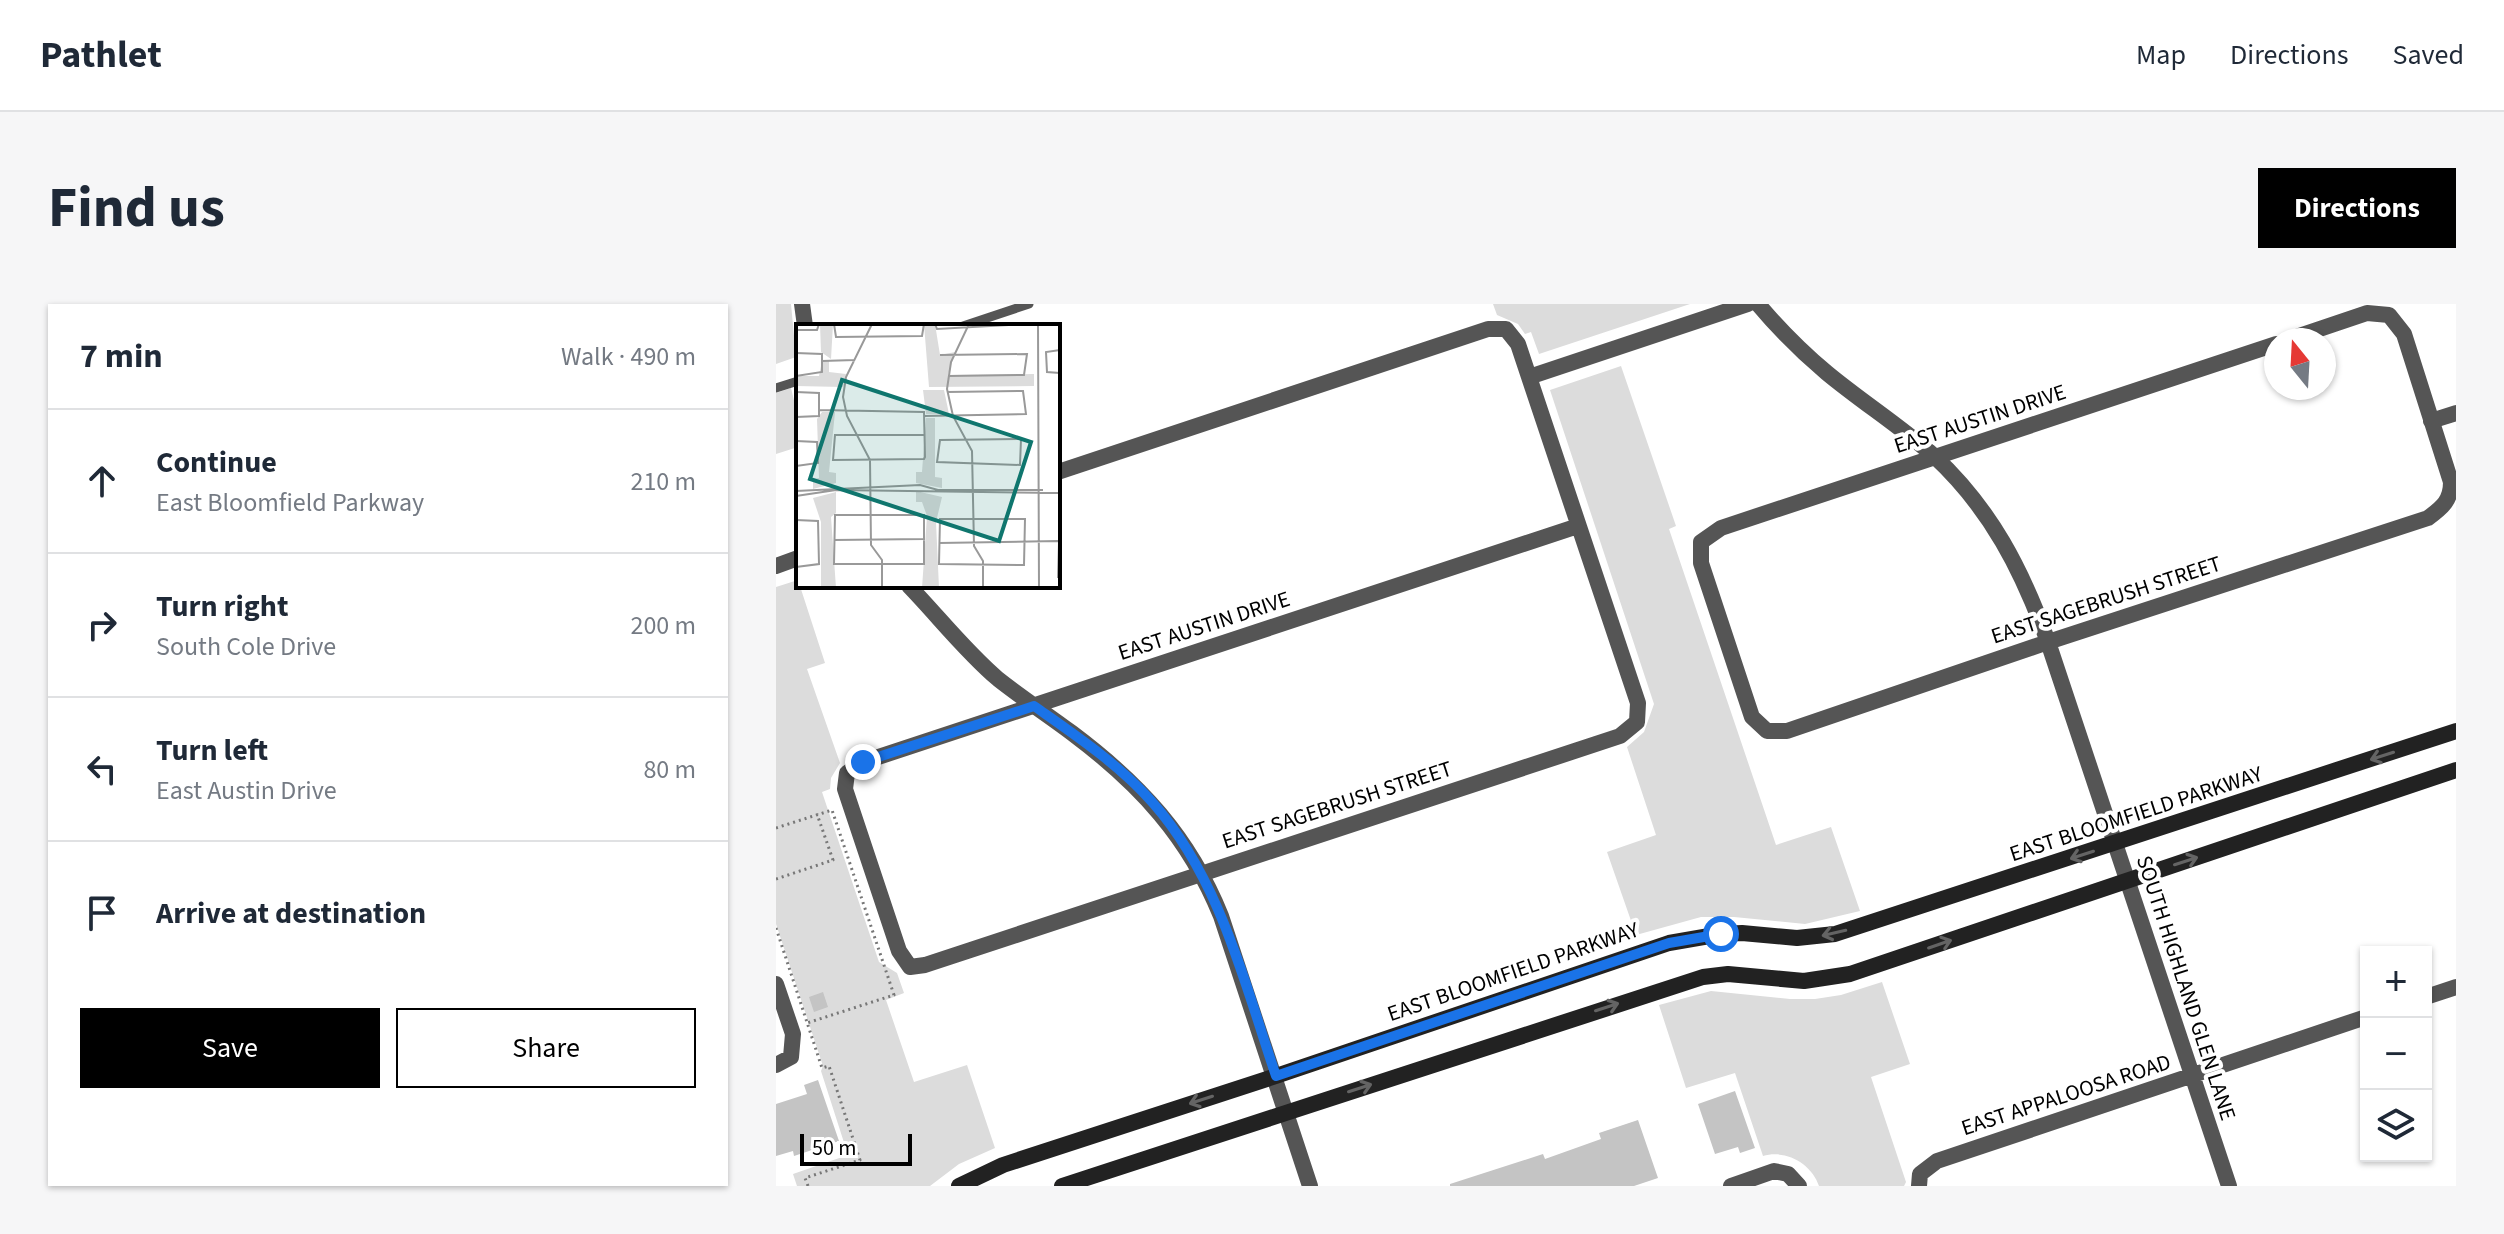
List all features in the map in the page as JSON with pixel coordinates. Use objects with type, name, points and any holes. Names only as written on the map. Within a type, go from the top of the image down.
[{"type":"street","points":[[802,304],[805,324]]},
{"type":"street","points":[[1529,377],[1748,304]]},
{"type":"street","name":"SOUTH HIGHLAND GLEN LANE","points":[[1758,304],[1781,331],[1826,372],[1935,457],[2003,538],[2029,591],[2048,642],[2229,1186]]},
{"type":"street","points":[[2323,328],[2367,313],[2389,315],[2404,334],[2431,421],[2456,413]]},
{"type":"street","points":[[1060,471],[1488,329],[1506,329],[1518,344],[1578,526]]},
{"type":"street","name":"EAST AUSTIN DRIVE","points":[[1767,731],[1752,717],[1701,563],[1701,542],[1721,528],[2264,348]]},
{"type":"street","name":"EAST SAGEBRUSH STREET","points":[[1767,731],[1787,731],[2428,518],[2442,508],[2451,495],[2451,482],[2431,421]]},
{"type":"street","name":"EAST AUSTIN DRIVE","points":[[910,967],[899,951],[845,789],[847,773],[863,762],[1578,526]]},
{"type":"street","name":"EAST SAGEBRUSH STREET","points":[[910,967],[925,965],[1620,736],[1637,722],[1638,703],[1578,526]]},
{"type":"street","points":[[776,566],[796,559]]},
{"type":"street","points":[[911,588],[996,677],[1103,757],[1153,803],[1202,873],[1221,916],[1310,1186]]},
{"type":"street","name":"EAST BLOOMFIELD PARKWAY","points":[[959,1186],[1003,1165],[1669,943],[1721,934],[1797,938],[1835,934],[2456,731]]},
{"type":"street","points":[[1062,1186],[1689,980],[1728,974],[1804,981],[1850,974],[2456,770]]},
{"type":"street","points":[[776,984],[793,1034],[784,1061]]},
{"type":"street","points":[[2432,995],[2456,987]]},
{"type":"street","name":"EAST APPALOOSA ROAD","points":[[1920,1180],[1937,1161],[2363,1018]]},
{"type":"street","points":[[1731,1186],[1774,1171],[1794,1180]]},
{"type":"lane","points":[[969,324],[1029,304]]},
{"type":"lane","points":[[776,388],[796,382]]},
{"type":"path","points":[[776,828],[832,810],[894,995],[807,1023]]},
{"type":"path","points":[[776,879],[833,860],[817,814]]},
{"type":"path","points":[[776,928],[822,1068],[829,1066],[860,1160],[805,1178],[808,1186]]},
{"type":"shaded area","points":[[776,304],[791,304],[796,357],[776,364]]},
{"type":"shaded area","points":[[1493,304],[1690,304],[1539,354],[1531,332],[1525,334],[1518,324],[1497,315]]},
{"type":"shaded area","points":[[1621,366],[1676,526],[1669,529],[1776,845],[1831,827],[1860,911],[1805,924],[1701,917],[1636,935],[1607,852],[1656,835],[1627,747],[1644,732],[1654,704],[1550,390]]},
{"type":"shaded area","points":[[791,388],[796,409],[796,448],[776,454],[776,393]]},
{"type":"shaded area","points":[[796,581],[796,588],[801,588],[825,663],[807,669],[840,763],[831,778],[830,789],[822,792],[879,962],[897,973],[904,993],[886,1000],[914,1082],[967,1065],[995,1148],[959,1164],[930,1186],[797,1186],[793,1174],[848,1155],[821,1071],[823,1066],[776,924],[776,587]]},
{"type":"shaded area","points":[[1882,982],[1910,1064],[1871,1077],[1906,1182],[1904,1186],[1819,1186],[1811,1171],[1797,1160],[1772,1154],[1763,1156],[1735,1073],[1686,1088],[1659,1005],[1711,991],[1815,999],[1841,995]]},
{"type":"building","points":[[823,992],[828,1007],[814,1012],[809,997]]},
{"type":"building","points":[[818,1080],[839,1141],[794,1156],[793,1151],[776,1156],[776,1104],[807,1094],[804,1085]]},
{"type":"building","points":[[1735,1091],[1755,1148],[1740,1153],[1738,1147],[1715,1154],[1698,1104]]},
{"type":"building","points":[[1638,1120],[1658,1178],[1634,1186],[1450,1186],[1543,1154],[1545,1159],[1601,1139],[1599,1133]]},
{"type":"route","points":[[863,762],[1034,706],[1073,734],[1153,803],[1202,873],[1221,916],[1276,1076],[1669,943],[1721,934]]}]
